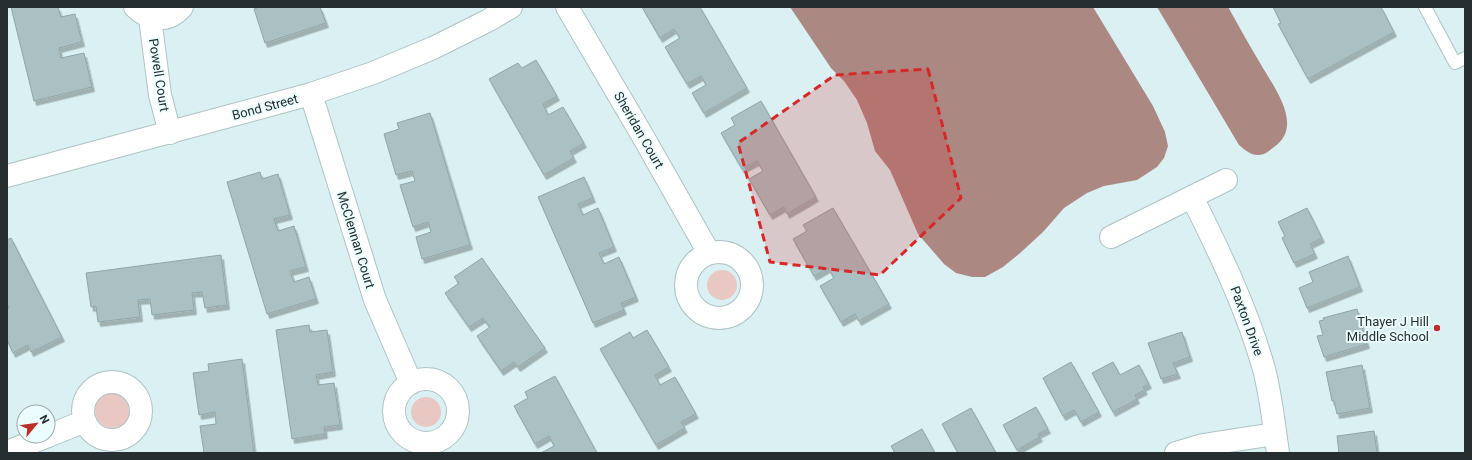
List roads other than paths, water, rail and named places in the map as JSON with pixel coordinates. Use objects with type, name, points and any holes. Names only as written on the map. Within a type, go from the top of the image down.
[{"type":"street","name":"Powell Court","points":[[142,12],[159,19],[169,17],[182,7]]},
{"type":"street","name":"Bond Street","points":[[7,176],[311,94],[373,73],[433,48],[489,20],[511,7]]},
{"type":"street","name":"Sheridan Court","points":[[567,7],[645,140],[709,254]]},
{"type":"street","name":"Powell Court","points":[[142,12],[170,133]]},
{"type":"street","name":"McClennan Court","points":[[311,94],[375,300],[411,383]]},
{"type":"street","points":[[1111,237],[1226,180]]},
{"type":"street","name":"Paxton Drive","points":[[1192,197],[1217,246],[1246,314],[1264,369],[1271,400],[1276,444]]},
{"type":"street","points":[[56,433],[85,421]]},
{"type":"street","points":[[7,452],[28,444]]},
{"type":"street","points":[[1176,453],[1203,445],[1276,444]]},
{"type":"lane","points":[[1425,7],[1455,63],[1465,58]]},
{"type":"place","name":"Thayer J Hill Middle School","points":[[1437,328]]}]
